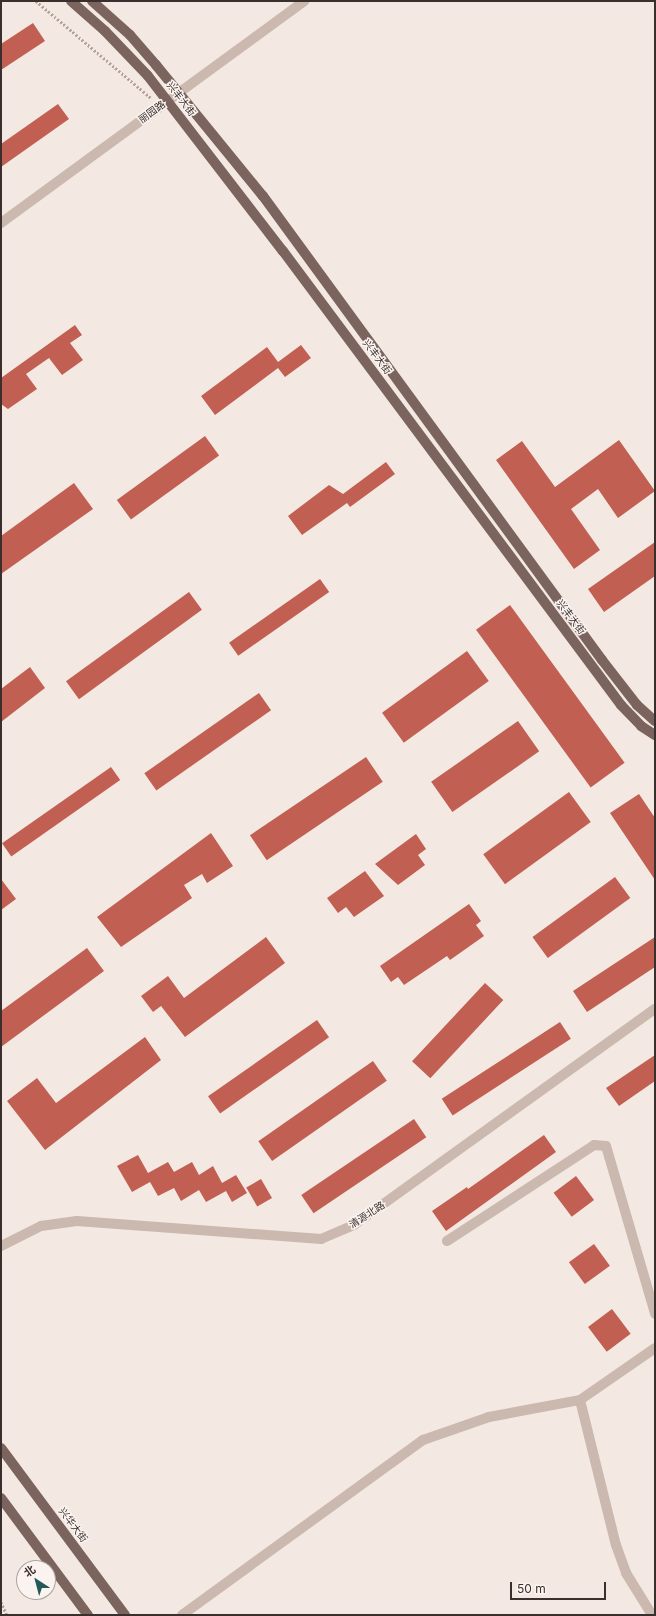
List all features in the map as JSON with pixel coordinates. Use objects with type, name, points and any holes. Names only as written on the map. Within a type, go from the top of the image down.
[{"type":"main road","name":"兴丰大街","points":[[71,1],[105,30],[148,76],[168,101],[283,251],[621,706],[641,726],[655,735]]},
{"type":"main road","name":"兴丰大街","points":[[92,1],[130,35],[179,92],[263,196],[602,660],[637,705],[655,721]]},
{"type":"main road","name":"兴华大街","points":[[1,1448],[125,1615]]},
{"type":"main road","points":[[1,1498],[88,1615]]},
{"type":"street","name":"丽园路","points":[[1,223],[304,1]]},
{"type":"street","name":"清源北路","points":[[1,1246],[41,1226],[77,1221],[321,1239],[354,1225],[655,1009]]},
{"type":"street","points":[[447,1241],[594,1145],[606,1146],[655,1314]]},
{"type":"street","points":[[182,1615],[423,1440],[489,1417],[580,1400],[655,1348]]},
{"type":"street","points":[[580,1400],[616,1544],[626,1573],[652,1615]]},
{"type":"path","points":[[36,1],[148,98],[168,101]]},
{"type":"path","points":[[1,1602],[7,1615]]},
{"type":"building","points":[[33,23],[45,41],[1,70],[1,44]]},
{"type":"building","points":[[58,104],[69,119],[1,167],[1,144]]},
{"type":"building","points":[[75,325],[82,335],[70,343],[83,360],[62,375],[49,358],[26,374],[37,389],[8,409],[1,404],[1,378]]},
{"type":"building","points":[[301,345],[311,358],[285,377],[278,368],[215,415],[201,396],[267,347],[278,362]]},
{"type":"building","points":[[205,436],[219,455],[131,519],[117,500]]},
{"type":"building","points":[[619,440],[655,491],[618,518],[598,489],[571,509],[600,550],[574,569],[496,460],[522,441],[555,487]]},
{"type":"building","points":[[386,462],[395,474],[350,507],[347,503],[302,535],[288,516],[329,485],[343,494]]},
{"type":"building","points":[[74,483],[93,509],[1,574],[1,536]]},
{"type":"building","points":[[655,542],[655,576],[604,612],[588,589]]},
{"type":"building","points":[[320,579],[329,592],[238,656],[229,643]]},
{"type":"building","points":[[189,592],[202,610],[79,699],[66,681]]},
{"type":"building","points":[[510,605],[625,763],[591,787],[476,630]]},
{"type":"building","points":[[467,651],[489,681],[404,743],[382,713]]},
{"type":"building","points":[[30,667],[45,688],[1,722],[1,689]]},
{"type":"building","points":[[259,693],[271,710],[156,791],[144,773]]},
{"type":"building","points":[[518,721],[539,751],[452,812],[431,782]]},
{"type":"building","points":[[366,757],[383,782],[267,860],[250,835]]},
{"type":"building","points":[[111,767],[120,780],[11,856],[2,843]]},
{"type":"building","points":[[569,792],[591,822],[505,884],[483,854]]},
{"type":"building","points":[[639,794],[655,818],[655,880],[610,813]]},
{"type":"building","points":[[211,833],[233,866],[207,883],[202,874],[184,885],[192,898],[121,947],[97,917]]},
{"type":"building","points":[[416,834],[426,849],[418,855],[425,865],[398,885],[375,864]]},
{"type":"building","points":[[365,871],[384,896],[354,917],[346,907],[338,913],[327,898]]},
{"type":"building","points":[[615,877],[630,898],[548,958],[532,937]]},
{"type":"building","points":[[1,879],[16,899],[1,910]]},
{"type":"building","points":[[469,904],[481,921],[476,925],[484,936],[450,960],[447,956],[404,985],[398,977],[391,982],[380,966]]},
{"type":"building","points":[[266,937],[285,963],[185,1037],[161,1006],[153,1012],[141,996],[168,976],[184,998]]},
{"type":"building","points":[[655,937],[655,967],[587,1012],[573,991]]},
{"type":"building","points":[[87,948],[104,971],[1,1047],[1,1011]]},
{"type":"building","points":[[485,983],[503,1000],[430,1078],[412,1061]]},
{"type":"building","points":[[317,1020],[329,1037],[220,1113],[208,1096]]},
{"type":"building","points":[[560,1022],[571,1039],[453,1116],[442,1099]]},
{"type":"building","points":[[145,1037],[161,1060],[45,1150],[7,1101],[37,1078],[56,1103]]},
{"type":"building","points":[[655,1055],[655,1081],[619,1106],[606,1088]]},
{"type":"building","points":[[373,1061],[387,1081],[272,1161],[258,1141]]},
{"type":"building","points":[[414,1119],[426,1137],[314,1213],[301,1195]]},
{"type":"building","points":[[544,1135],[556,1152],[446,1231],[432,1211],[467,1187],[468,1189]]},
{"type":"building","points":[[138,1155],[148,1173],[168,1162],[174,1172],[192,1162],[199,1175],[213,1166],[222,1183],[236,1175],[247,1193],[232,1202],[226,1191],[206,1202],[199,1190],[181,1201],[174,1188],[158,1196],[150,1182],[132,1192],[117,1166]]},
{"type":"building","points":[[576,1176],[594,1200],[572,1217],[554,1193]]},
{"type":"building","points":[[261,1179],[272,1198],[257,1207],[246,1188]]},
{"type":"building","points":[[594,1244],[610,1266],[585,1284],[569,1262]]},
{"type":"building","points":[[612,1309],[631,1334],[607,1352],[588,1327]]}]
